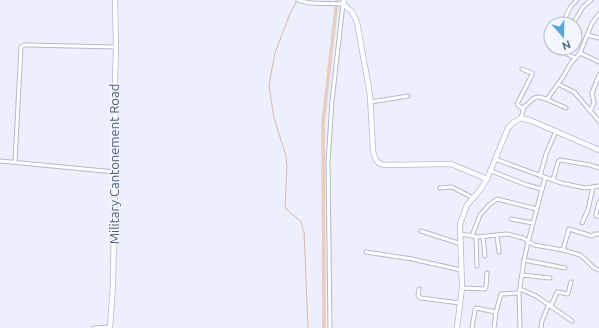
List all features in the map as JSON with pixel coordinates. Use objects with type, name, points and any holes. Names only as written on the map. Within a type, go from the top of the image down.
[{"type":"main road","name":"Military Cantonement Road","points":[[110,328],[113,285],[115,172],[115,0]]},
{"type":"main road","points":[[342,2],[352,12],[357,22],[371,102],[373,151],[377,162],[385,165],[451,164],[487,179]]},
{"type":"main road","points":[[457,328],[462,288],[460,224],[467,205],[487,179],[508,128],[521,118],[532,120],[599,150]]},
{"type":"street","points":[[298,0],[313,3],[342,2],[332,101],[328,162],[330,328]]},
{"type":"street","points":[[566,16],[571,6],[577,0]]},
{"type":"street","points":[[578,16],[583,7],[591,0]]},
{"type":"street","points":[[583,45],[594,20],[599,14]]},
{"type":"street","points":[[594,20],[599,23]]},
{"type":"street","points":[[587,35],[599,38]]},
{"type":"street","points":[[15,162],[21,47],[28,45],[116,47]]},
{"type":"street","points":[[583,54],[599,62]]},
{"type":"street","points":[[546,99],[564,78],[575,58],[571,56]]},
{"type":"street","points":[[522,69],[532,73],[517,104],[523,109]]},
{"type":"street","points":[[590,111],[594,103],[592,93],[599,75]]},
{"type":"street","points":[[558,84],[574,92],[599,121]]},
{"type":"street","points":[[371,102],[408,96]]},
{"type":"street","points":[[521,118],[525,105],[534,98],[539,97],[546,99],[566,108]]},
{"type":"street","points":[[540,176],[546,154],[556,131]]},
{"type":"street","points":[[495,159],[561,183],[585,188],[599,186]]},
{"type":"street","points":[[553,180],[558,162],[560,160],[599,168]]},
{"type":"street","points":[[0,161],[115,172]]},
{"type":"street","points":[[490,171],[542,189]]},
{"type":"street","points":[[520,328],[519,291],[524,260],[545,178]]},
{"type":"street","points":[[440,188],[452,187],[473,198]]},
{"type":"street","points":[[582,223],[589,206],[593,187]]},
{"type":"street","points":[[477,266],[474,237],[480,215],[489,205],[497,199],[537,209]]},
{"type":"street","points":[[599,202],[596,214],[596,216],[599,216]]},
{"type":"street","points":[[511,218],[533,223]]},
{"type":"street","points":[[563,250],[569,229],[592,236],[599,234]]},
{"type":"street","points":[[421,231],[461,244]]},
{"type":"street","points":[[461,234],[474,237],[507,234],[523,238],[534,245],[563,250],[580,255],[594,268],[599,270]]},
{"type":"street","points":[[497,235],[498,252]]},
{"type":"street","points":[[483,237],[485,256]]},
{"type":"street","points":[[366,252],[412,259],[461,270]]},
{"type":"street","points":[[524,260],[565,268]]},
{"type":"street","points":[[462,288],[485,289],[487,273]]},
{"type":"street","points":[[522,275],[550,278]]},
{"type":"street","points":[[541,328],[542,321],[557,292],[568,294],[571,282]]},
{"type":"street","points":[[419,289],[418,296],[421,298],[460,303]]},
{"type":"street","points":[[494,328],[496,312],[501,294],[519,291],[536,296],[572,321]]},
{"type":"street","points":[[472,328],[476,308],[496,312]]},
{"type":"street","points":[[94,328],[110,328]]},
{"type":"waterway","points":[[297,0],[289,16],[275,53],[269,86],[274,118],[286,156],[285,206],[300,221],[304,231],[308,328]]},
{"type":"waterway","points":[[324,328],[323,123],[337,0]]}]
